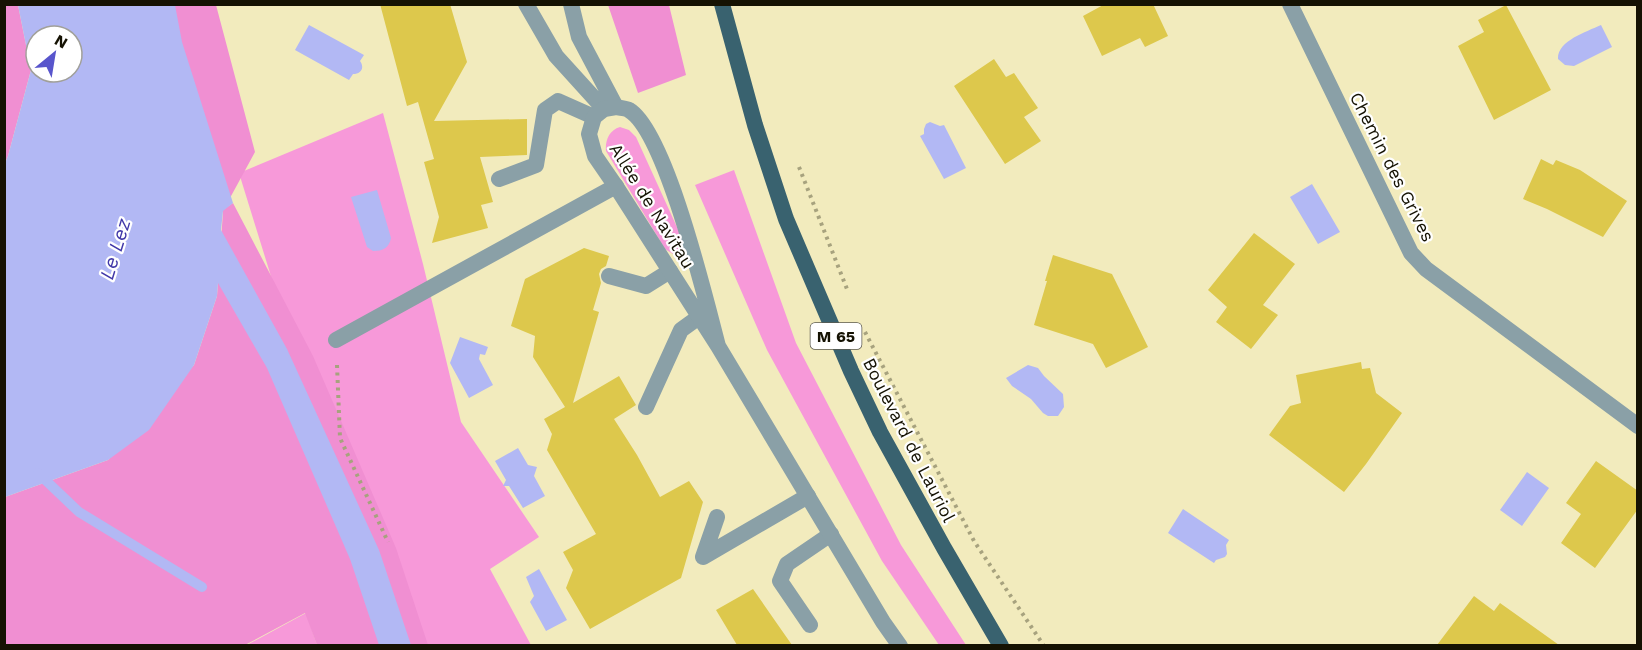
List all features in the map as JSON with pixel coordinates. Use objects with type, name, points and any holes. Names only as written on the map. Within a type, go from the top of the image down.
[{"type":"main road","name":"Boulevard de Lauriol","points":[[722,4],[755,125],[786,219],[846,361],[885,441],[1001,645]]},
{"type":"street","points":[[526,4],[556,56],[605,111]]},
{"type":"street","points":[[571,4],[579,37],[605,111]]},
{"type":"street","name":"Chemin des Grives","points":[[1290,4],[1411,253],[1426,268],[1638,426]]},
{"type":"street","points":[[500,179],[536,165],[545,110],[558,101],[605,111]]},
{"type":"street","name":"Allée de Navitau","points":[[718,346],[694,253],[664,165],[650,134],[640,120],[628,110],[605,111],[589,134],[595,156],[718,346],[883,622],[900,645]]},
{"type":"street","points":[[336,340],[616,186]]},
{"type":"street","points":[[609,276],[646,286],[670,271]]},
{"type":"street","points":[[646,407],[681,330],[699,317]]},
{"type":"street","points":[[717,517],[703,556],[808,496]]},
{"type":"street","points":[[810,625],[780,580],[787,564],[831,534]]},
{"type":"path","points":[[796,161],[847,289]]},
{"type":"path","points":[[865,332],[974,542],[1044,645]]},
{"type":"path","points":[[336,340],[340,438],[388,542]]},
{"type":"shaded area","points":[[5,5],[18,5],[24,35],[24,84],[27,84],[5,163]]},
{"type":"shaded area","points":[[143,5],[216,5],[255,152],[224,209],[233,203],[313,356],[396,548],[428,645],[317,645],[305,613],[245,645],[5,646],[5,497],[108,460],[194,365],[217,296],[223,212]]},
{"type":"shaded area","points":[[608,5],[669,5],[686,75],[638,93]]},
{"type":"shaded area","points":[[383,113],[423,264],[461,422],[539,537],[490,569],[531,645],[412,645],[296,357],[239,173]]},
{"type":"shaded area","points":[[620,127],[629,130],[636,137],[681,236],[682,248],[676,254],[665,249],[606,151],[608,136]]},
{"type":"shaded area","points":[[734,170],[796,343],[901,545],[966,645],[939,645],[882,561],[767,350],[695,185]]},
{"type":"shaded area","points":[[306,613],[317,645],[245,646]]},
{"type":"water","name":"Le Lez","points":[[18,5],[175,5],[182,42],[233,203],[223,211],[221,230],[287,349],[379,550],[411,645],[379,645],[350,559],[267,368],[218,283],[217,296],[194,365],[149,430],[108,460],[5,497],[5,163],[27,84],[84,84],[84,24],[24,24],[24,35]]},
{"type":"water","points":[[309,25],[364,55],[360,61],[362,68],[360,72],[353,74],[349,80],[295,50]]},
{"type":"water","points":[[1601,25],[1612,47],[1574,66],[1565,65],[1558,59],[1562,47],[1567,42]]},
{"type":"water","points":[[930,122],[940,126],[944,125],[966,168],[944,179],[920,136],[924,134],[926,124]]},
{"type":"water","points":[[1312,184],[1340,232],[1318,244],[1290,197]]},
{"type":"water","points":[[377,190],[391,238],[385,248],[373,251],[367,247],[351,197]]},
{"type":"water","points":[[460,337],[488,347],[485,355],[480,354],[479,359],[493,385],[469,398],[450,363]]},
{"type":"water","points":[[1028,365],[1038,368],[1063,394],[1064,407],[1058,416],[1048,416],[1043,413],[1031,399],[1012,386],[1006,378]]},
{"type":"water","points":[[518,448],[528,465],[537,467],[534,476],[545,496],[523,508],[509,486],[503,486],[506,480],[495,461]]},
{"type":"water","points":[[1527,472],[1549,488],[1522,526],[1500,510]]},
{"type":"water","points":[[1183,509],[1229,540],[1225,557],[1214,563],[1168,533]]},
{"type":"water","points":[[539,569],[567,620],[546,631],[530,602],[534,596],[526,577]]},
{"type":"building","points":[[380,4],[450,4],[467,62],[434,121],[527,119],[527,155],[480,157],[493,202],[481,205],[488,228],[432,243],[439,217],[424,162],[434,159],[418,102],[407,106]]},
{"type":"building","points":[[1105,4],[1153,4],[1168,36],[1145,47],[1140,38],[1102,56],[1083,16]]},
{"type":"building","points":[[1506,5],[1551,90],[1494,120],[1458,46],[1484,32],[1478,20]]},
{"type":"building","points":[[994,59],[1006,77],[1014,73],[1038,108],[1024,117],[1041,141],[1005,164],[954,86]]},
{"type":"building","points":[[1541,159],[1553,165],[1556,160],[1580,170],[1627,201],[1603,237],[1523,199]]},
{"type":"building","points":[[1254,233],[1295,264],[1263,305],[1278,315],[1251,349],[1216,322],[1227,307],[1208,290]]},
{"type":"building","points":[[584,248],[609,256],[606,266],[599,274],[601,283],[593,310],[599,312],[573,403],[619,376],[636,405],[614,419],[660,497],[689,481],[703,502],[681,578],[590,629],[566,588],[573,570],[563,552],[596,534],[547,450],[552,434],[544,419],[565,407],[533,357],[535,336],[511,326],[525,279]]},
{"type":"building","points":[[1053,255],[1112,274],[1148,347],[1106,368],[1093,344],[1034,325]]},
{"type":"building","points":[[1361,362],[1362,369],[1370,368],[1376,393],[1402,413],[1344,492],[1269,435],[1290,406],[1301,403],[1296,375]]},
{"type":"building","points":[[1596,461],[1638,491],[1638,509],[1595,568],[1561,543],[1581,514],[1566,503]]},
{"type":"building","points":[[753,589],[792,645],[737,645],[716,610]]},
{"type":"building","points":[[1474,596],[1494,611],[1500,603],[1559,645],[1437,645]]},
{"type":"waterway","points":[[38,473],[79,512],[202,587]]}]
